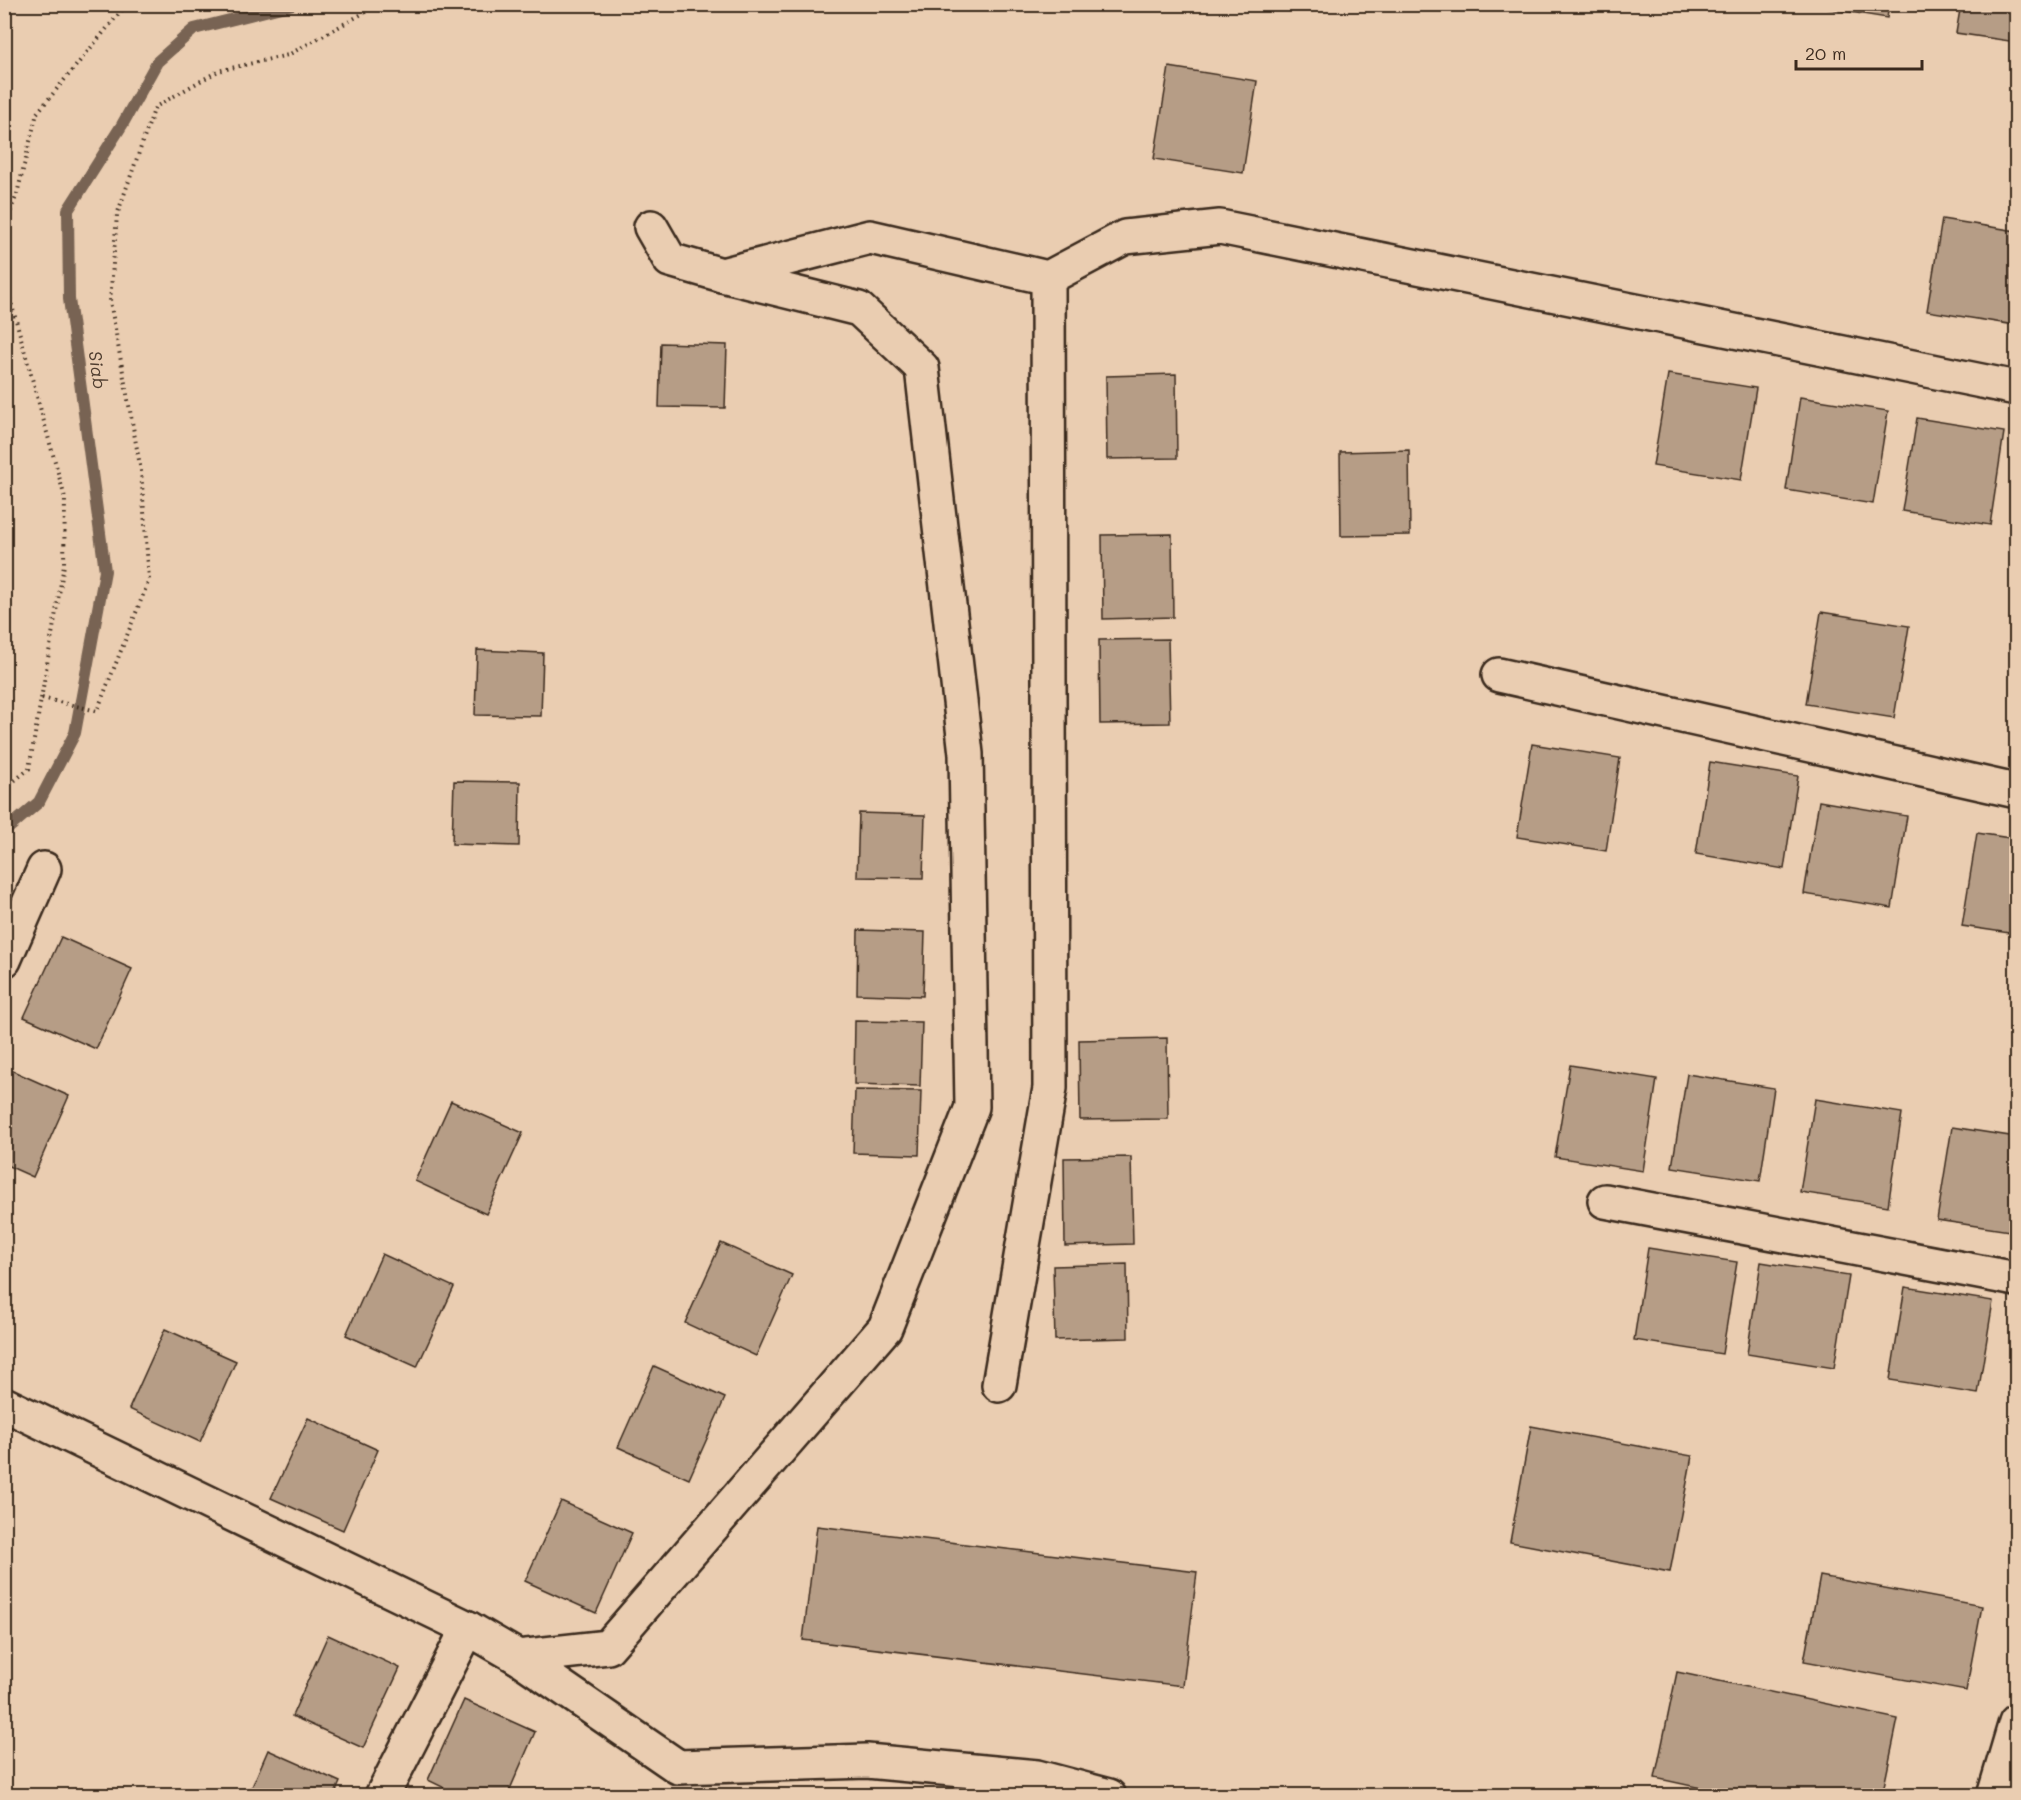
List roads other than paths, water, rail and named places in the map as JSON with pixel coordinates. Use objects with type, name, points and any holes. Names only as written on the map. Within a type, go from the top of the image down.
[{"type":"street","points":[[722,275],[870,237],[1048,278],[1125,237],[1220,227],[2016,388]]},
{"type":"street","points":[[518,1658],[608,1647],[885,1328],[972,1107],[966,754],[922,368],[859,309],[670,260],[651,228]]},
{"type":"street","points":[[999,1385],[1050,1088],[1048,278]]},
{"type":"street","points":[[1499,675],[2016,791]]},
{"type":"street","points":[[4,960],[44,869]]},
{"type":"street","points":[[1605,1201],[2016,1280]]},
{"type":"street","points":[[4,1404],[468,1628],[518,1658],[678,1767],[867,1761],[978,1783],[1037,1777],[1109,1796]]},
{"type":"street","points":[[382,1796],[468,1628]]},
{"type":"street","points":[[1994,1796],[2016,1722]]},
{"type":"waterway","name":"Siab","points":[[4,832],[39,802],[75,733],[105,571],[69,299],[68,210],[122,125],[157,62],[194,29],[293,4]]}]
